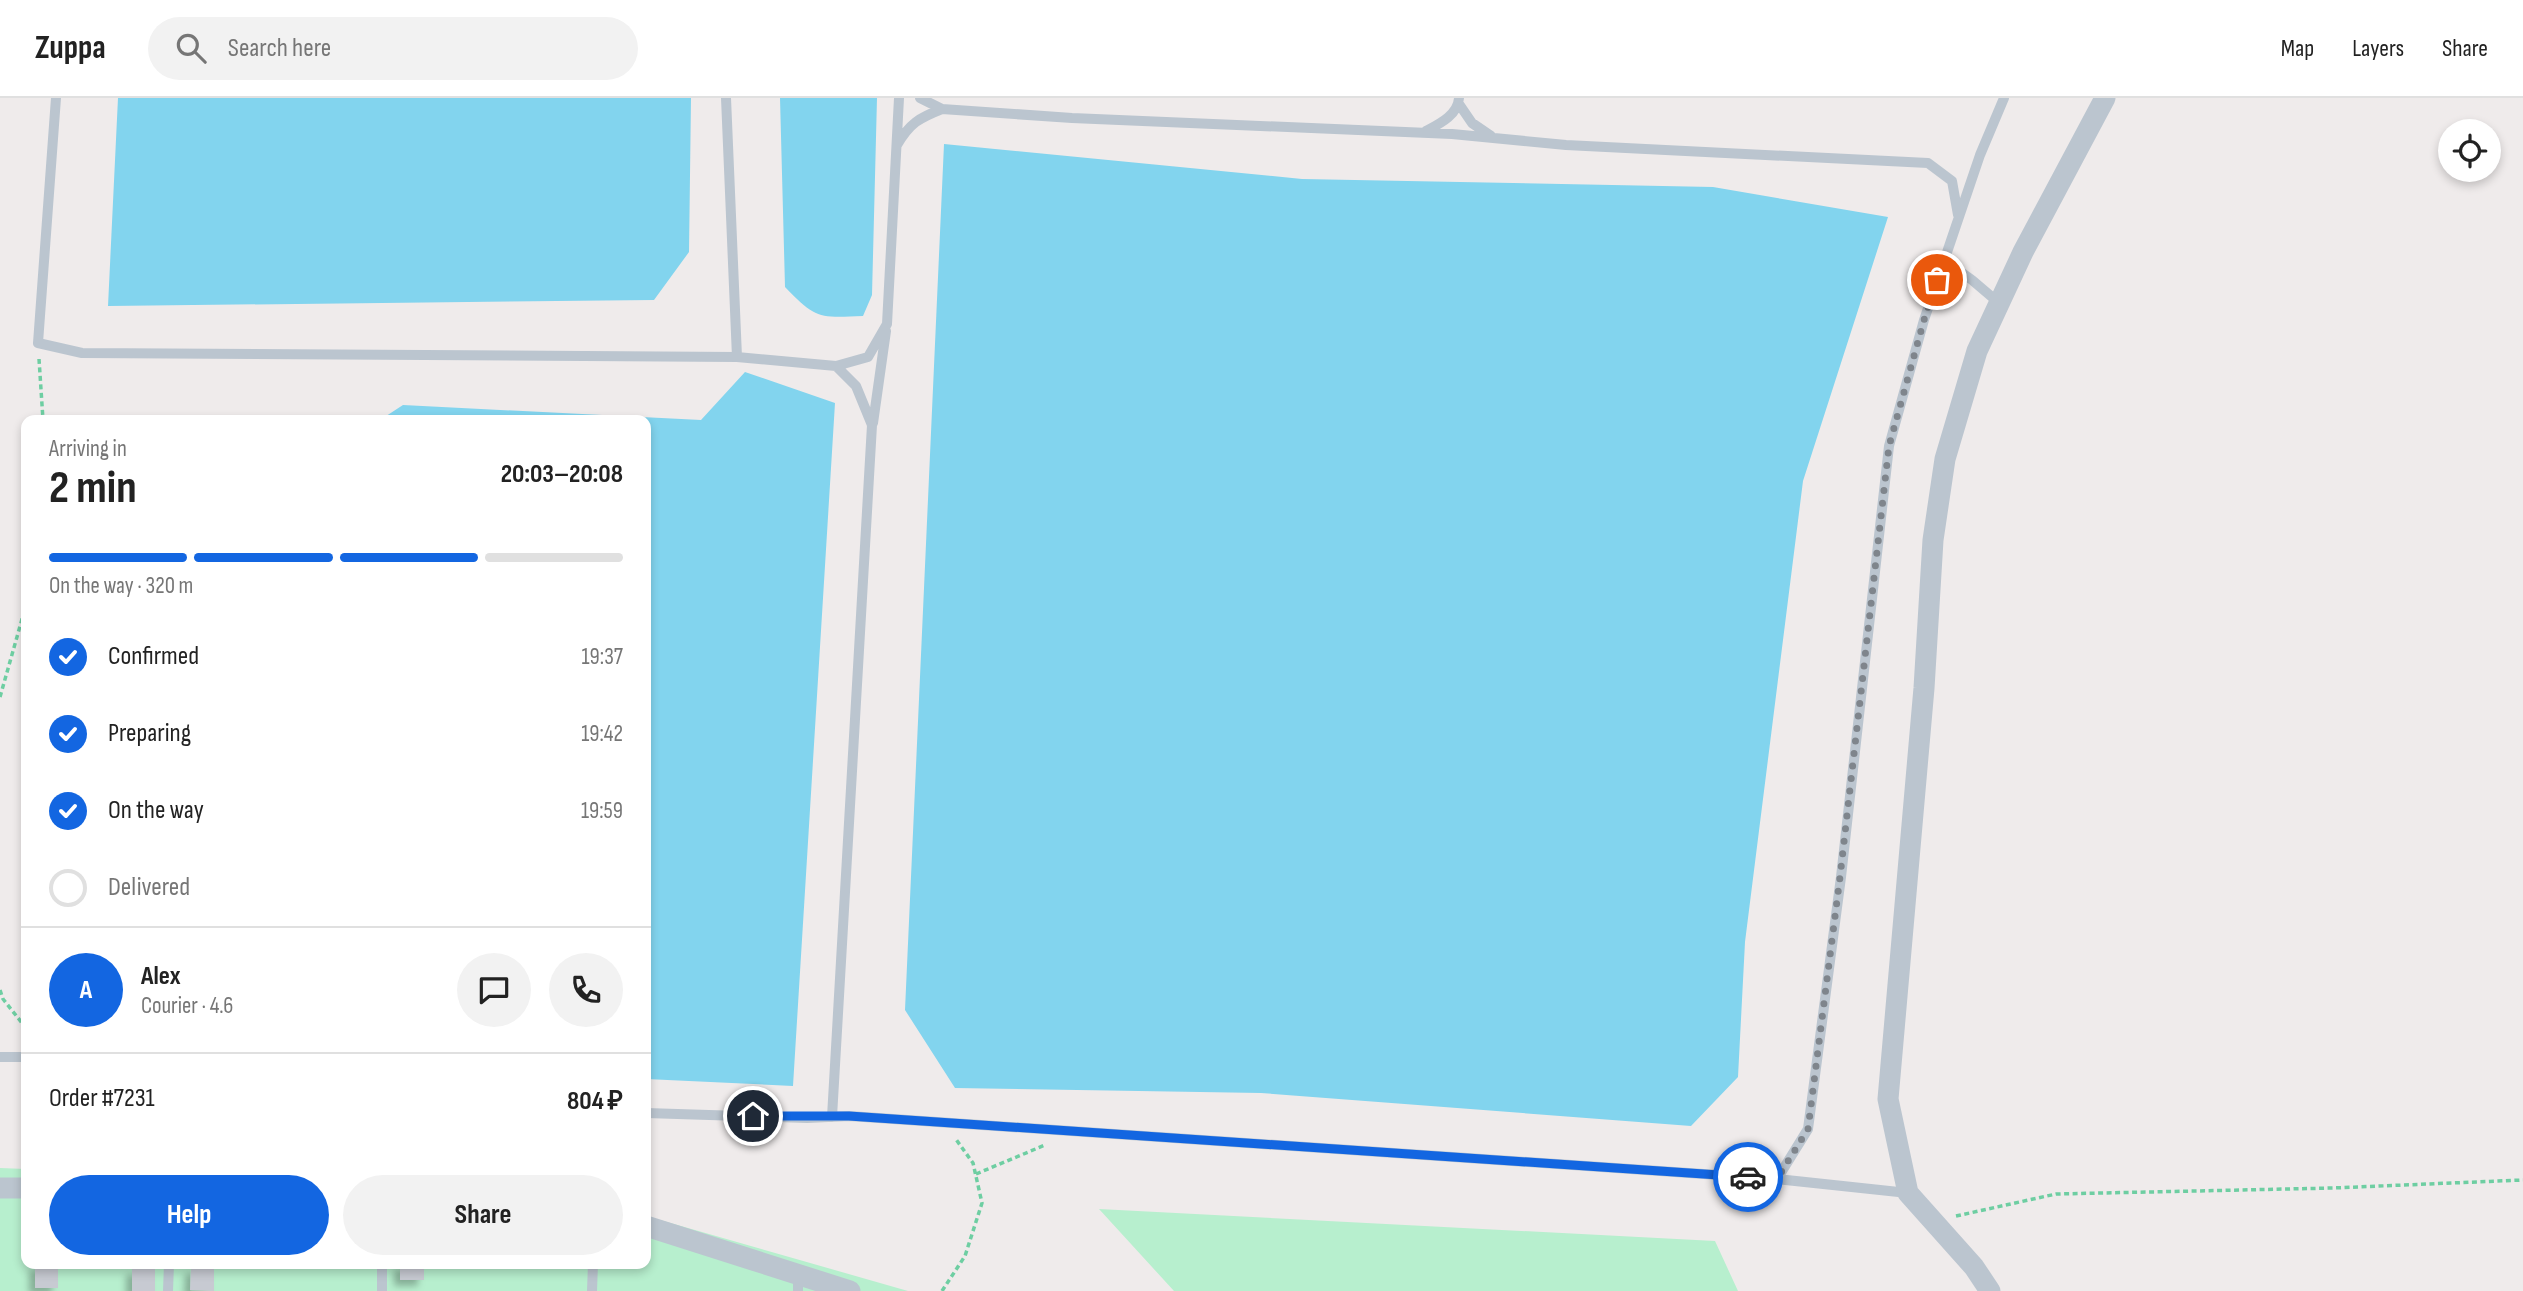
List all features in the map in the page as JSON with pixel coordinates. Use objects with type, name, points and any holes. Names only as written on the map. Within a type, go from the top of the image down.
[{"type":"street","points":[[1990,1291],[1974,1267],[1908,1193],[1888,1099],[1924,688],[1933,540],[1945,459],[1977,351],[2023,252],[2105,98]]},
{"type":"street","points":[[0,1188],[21,1188]]},
{"type":"street","points":[[651,1227],[798,1283],[850,1291]]},
{"type":"lane","points":[[56,98],[38,343],[82,354],[737,357],[836,366],[868,357],[887,324]]},
{"type":"lane","points":[[726,98],[737,357]]},
{"type":"lane","points":[[832,1117],[872,425],[887,324],[899,98]]},
{"type":"lane","points":[[920,98],[942,108],[1072,118],[1423,132],[1566,145],[1928,163],[1952,181],[1958,218]]},
{"type":"lane","points":[[1777,1179],[1808,1129],[1889,446],[1924,320],[1980,155],[2004,98]]},
{"type":"lane","points":[[1423,132],[1445,121],[1459,101],[1472,123],[1494,138]]},
{"type":"lane","points":[[896,146],[905,131],[918,118],[942,108]]},
{"type":"lane","points":[[1944,260],[1999,303]]},
{"type":"lane","points":[[836,366],[856,386],[872,425]]},
{"type":"lane","points":[[0,1057],[21,1056]]},
{"type":"lane","points":[[651,1113],[944,1122],[1777,1179],[1908,1193]]},
{"type":"lane","points":[[168,1291],[169,1269]]},
{"type":"lane","points":[[382,1269],[382,1291]]},
{"type":"lane","points":[[592,1291],[593,1269]]},
{"type":"path","points":[[38,343],[43,415]]},
{"type":"path","points":[[0,697],[21,623]]},
{"type":"path","points":[[0,990],[3,999],[21,1022]]},
{"type":"path","points":[[942,1291],[965,1256],[982,1203],[973,1163],[944,1122]]},
{"type":"path","points":[[976,1174],[1079,1132]]},
{"type":"path","points":[[1933,1221],[2056,1194],[2333,1188],[2523,1180]]},
{"type":"green space","points":[[0,1168],[21,1169],[21,1269],[651,1269],[651,1217],[908,1291],[0,1291]]},
{"type":"green space","points":[[1099,1209],[1715,1241],[1738,1291],[1174,1291]]},
{"type":"water","points":[[118,98],[691,98],[689,252],[654,300],[108,306]]},
{"type":"water","points":[[780,98],[877,98],[872,295],[863,316],[837,317],[819,314],[804,305],[785,287]]},
{"type":"water","points":[[944,144],[1302,179],[1713,187],[1888,217],[1803,481],[1745,942],[1738,1077],[1691,1126],[1261,1093],[955,1088],[905,1010]]},
{"type":"water","points":[[745,372],[835,403],[793,1086],[651,1079],[651,417],[701,420]]},
{"type":"water","points":[[403,405],[602,415],[388,415]]},
{"type":"building","points":[[35,1269],[58,1269],[58,1288],[35,1288]]},
{"type":"building","points":[[132,1269],[155,1269],[155,1291],[132,1291]]},
{"type":"building","points":[[191,1269],[214,1269],[214,1291],[190,1290]]},
{"type":"building","points":[[400,1269],[424,1269],[424,1280],[400,1280]]},
{"type":"way so far","points":[[1748,1177],[1777,1179],[1808,1129],[1889,446],[1937,280]]},
{"type":"route","points":[[753,1116],[849,1116],[1748,1177]]}]
